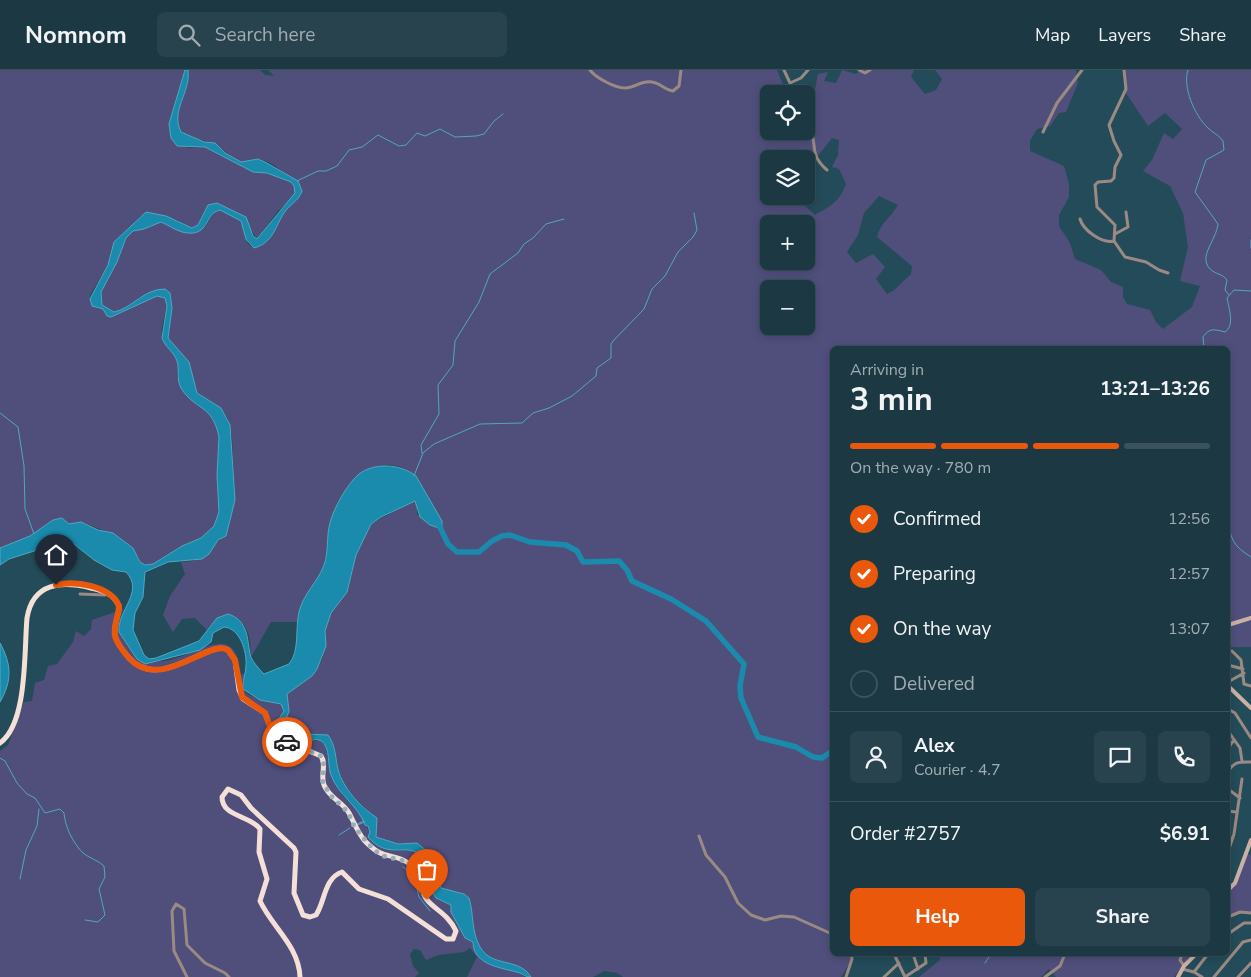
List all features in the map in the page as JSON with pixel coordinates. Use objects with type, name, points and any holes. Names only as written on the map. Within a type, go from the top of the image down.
[{"type":"highway","points":[[0,743],[9,733],[21,701],[27,618],[35,598],[51,586],[64,583],[104,591],[113,596],[119,606],[114,628],[116,639],[125,654],[140,668],[154,671],[188,661],[219,648],[228,650],[235,660],[239,690],[243,699],[265,713],[271,729],[283,740],[321,756],[324,765],[324,785],[330,795],[348,812],[354,826],[380,855],[401,860],[417,870],[425,897],[447,916],[455,928],[456,934],[454,939],[446,939],[388,899],[359,889],[342,872],[333,878],[329,884],[317,914],[314,917],[303,915],[294,893],[296,852],[294,848],[251,808],[236,791],[228,790],[223,794],[221,800],[229,812],[249,819],[260,829],[258,852],[267,879],[260,901],[276,928],[293,949],[300,977]]},
{"type":"main road","points":[[1230,624],[1251,618]]},
{"type":"main road","points":[[1230,686],[1251,708]]},
{"type":"main road","points":[[1230,888],[1235,883],[1251,840]]},
{"type":"main road","points":[[1178,977],[1183,968],[1194,956]]},
{"type":"street","points":[[590,70],[600,78],[619,87],[625,88],[640,82],[651,81],[673,91],[679,86],[681,70]]},
{"type":"street","points":[[784,70],[790,83],[801,78],[808,70]]},
{"type":"street","points":[[859,70],[865,74],[870,70]]},
{"type":"street","points":[[1043,132],[1057,103],[1082,70]]},
{"type":"street","points":[[1124,70],[1126,90],[1109,125],[1121,155],[1115,167],[1114,178],[1111,181],[1098,182],[1094,187],[1097,207],[1115,225],[1114,241],[1125,257],[1146,262],[1168,273]]},
{"type":"street","points":[[814,140],[816,159],[827,170]]},
{"type":"street","points":[[1114,234],[1128,227],[1126,212]]},
{"type":"street","points":[[1080,219],[1082,225],[1100,239],[1108,242],[1114,241]]},
{"type":"street","points":[[80,594],[113,596]]},
{"type":"street","points":[[1232,651],[1241,660],[1244,671],[1244,684],[1251,686]]},
{"type":"street","points":[[1230,666],[1244,671]]},
{"type":"street","points":[[1230,682],[1244,671]]},
{"type":"street","points":[[1230,710],[1235,713],[1251,738]]},
{"type":"street","points":[[1230,734],[1240,748],[1242,761]]},
{"type":"street","points":[[1230,745],[1234,740]]},
{"type":"street","points":[[1230,769],[1233,765],[1242,761],[1251,762]]},
{"type":"street","points":[[1230,846],[1242,779]]},
{"type":"street","points":[[1230,790],[1240,798]]},
{"type":"street","points":[[1230,811],[1236,812]]},
{"type":"street","points":[[699,836],[706,856],[725,877],[738,903],[752,915],[765,920],[781,916],[794,918],[830,933]]},
{"type":"street","points":[[187,977],[174,951],[172,911],[176,904],[184,909],[187,945],[205,964],[225,973],[229,977]]},
{"type":"street","points":[[1230,916],[1240,912],[1251,913]]},
{"type":"street","points":[[1230,933],[1244,923],[1251,923]]},
{"type":"street","points":[[1214,977],[1243,942],[1251,940]]},
{"type":"street","points":[[846,977],[851,956]]},
{"type":"street","points":[[895,956],[905,977],[927,962],[926,956]]},
{"type":"street","points":[[914,956],[918,968]]},
{"type":"street","points":[[1045,977],[1060,966],[1063,956]]},
{"type":"street","points":[[1181,956],[1180,960],[1183,968],[1202,977]]},
{"type":"street","points":[[1194,972],[1206,956]]},
{"type":"street","points":[[884,977],[899,963]]},
{"type":"street","points":[[1238,977],[1251,963]]},
{"type":"shaded area","points":[[0,70],[185,70],[169,128],[188,148],[205,147],[253,172],[267,173],[291,182],[296,189],[294,196],[277,212],[257,239],[242,215],[217,203],[205,210],[198,225],[192,228],[177,220],[156,216],[141,216],[114,242],[108,265],[90,295],[90,299],[98,309],[103,309],[107,316],[111,317],[157,296],[165,298],[166,308],[162,336],[177,359],[179,382],[189,396],[211,417],[219,437],[217,475],[219,512],[214,526],[205,536],[176,549],[153,564],[142,564],[133,548],[118,536],[84,523],[69,524],[62,518],[53,520],[30,536],[0,548]]},
{"type":"shaded area","points":[[188,70],[260,70],[265,75],[274,76],[268,70],[777,70],[783,85],[760,85],[760,140],[815,140],[815,89],[818,74],[828,72],[824,81],[836,83],[842,70],[856,74],[861,70],[914,70],[911,77],[925,94],[936,90],[942,79],[935,70],[1076,70],[1078,83],[1066,112],[1059,113],[1050,126],[1037,129],[1030,141],[1030,151],[1064,166],[1069,184],[1069,197],[1059,215],[1059,226],[1070,243],[1075,259],[1101,270],[1111,282],[1123,287],[1123,297],[1127,304],[1150,310],[1156,322],[1163,329],[1192,307],[1200,286],[1180,281],[1188,247],[1183,213],[1170,186],[1143,171],[1152,160],[1164,133],[1173,139],[1182,129],[1165,113],[1148,126],[1124,90],[1124,70],[1251,70],[1251,647],[1230,647],[1230,346],[830,346],[830,956],[854,956],[841,977],[623,977],[617,973],[604,971],[593,977],[531,977],[520,967],[491,957],[485,953],[477,941],[469,898],[464,894],[441,888],[434,871],[430,853],[417,843],[398,844],[376,837],[377,828],[374,816],[347,791],[339,771],[331,739],[297,731],[285,722],[287,694],[312,676],[323,657],[325,631],[331,613],[348,590],[356,555],[371,524],[414,501],[417,502],[417,515],[442,521],[416,476],[401,467],[387,465],[373,468],[361,476],[341,500],[334,515],[328,533],[324,563],[318,578],[302,605],[297,622],[271,622],[251,657],[248,632],[239,619],[233,616],[220,618],[213,622],[207,630],[195,618],[182,619],[173,632],[163,615],[170,596],[185,574],[181,562],[204,557],[214,545],[226,536],[235,500],[232,437],[228,419],[221,408],[197,393],[186,359],[168,338],[172,308],[170,293],[140,297],[126,308],[114,312],[102,305],[101,292],[117,262],[126,238],[133,231],[161,222],[178,230],[205,227],[215,212],[220,210],[241,221],[248,244],[254,248],[260,246],[273,234],[284,213],[302,191],[282,172],[264,160],[253,159],[239,162],[214,144],[185,135],[181,132],[178,124],[179,109],[187,87]],"holes":[[[879,196],[898,205],[880,229],[877,237],[912,266],[911,274],[893,291],[887,294],[876,279],[885,267],[873,254],[856,263],[847,252],[858,235],[864,213]]]},
{"type":"shaded area","points":[[124,609],[120,617],[120,630],[137,659],[165,661],[213,645],[223,644],[231,648],[237,658],[240,675],[246,673],[242,684],[243,690],[253,697],[283,706],[284,711],[276,723],[276,727],[296,739],[319,740],[325,745],[332,779],[343,796],[359,811],[370,833],[368,837],[382,848],[407,850],[419,854],[432,892],[439,900],[451,905],[458,926],[465,936],[473,942],[476,952],[481,958],[487,963],[511,970],[525,977],[467,977],[477,957],[470,948],[464,952],[438,955],[426,960],[420,950],[414,949],[410,954],[413,966],[419,973],[415,977],[0,977],[0,751],[8,745],[24,702],[32,701],[35,683],[44,680],[48,666],[57,664],[73,642],[76,631],[84,636],[91,629],[92,620]]},
{"type":"shaded area","points":[[1245,853],[1251,855],[1251,913],[1238,913],[1230,919],[1230,888],[1233,886]]},
{"type":"shaded area","points":[[939,956],[1190,956],[1174,977],[1056,977],[1049,969],[1041,977],[919,977],[940,960]]},
{"type":"water","points":[[185,70],[188,70],[187,86],[178,116],[181,132],[204,142],[215,143],[225,153],[241,162],[258,159],[265,162],[298,181],[302,191],[284,213],[273,234],[260,246],[254,248],[246,239],[241,221],[220,210],[211,216],[198,232],[182,232],[161,222],[133,231],[126,238],[117,262],[101,292],[102,305],[114,312],[127,307],[150,292],[165,289],[170,293],[172,308],[168,338],[189,362],[197,393],[221,408],[230,425],[235,500],[226,536],[218,540],[209,554],[202,559],[168,562],[145,572],[143,597],[135,613],[133,630],[144,655],[149,659],[156,658],[199,641],[217,618],[228,614],[235,617],[243,625],[251,656],[264,674],[289,664],[295,653],[299,612],[324,565],[332,517],[346,490],[359,474],[365,470],[380,466],[396,467],[416,476],[442,521],[442,529],[430,525],[420,517],[415,501],[381,517],[371,524],[356,555],[347,592],[331,613],[325,631],[326,646],[317,669],[312,676],[287,694],[289,711],[285,722],[305,734],[328,735],[334,747],[338,769],[344,784],[359,803],[377,818],[376,837],[398,844],[417,843],[433,856],[434,871],[441,888],[464,894],[469,898],[475,935],[480,947],[491,958],[520,967],[531,977],[490,965],[478,956],[474,950],[473,942],[465,938],[451,912],[451,905],[436,898],[432,892],[419,854],[408,850],[382,848],[368,837],[370,832],[368,826],[365,825],[358,812],[334,782],[330,771],[327,750],[323,742],[316,739],[308,741],[298,740],[284,735],[275,725],[284,711],[281,704],[260,700],[243,689],[246,668],[244,648],[238,636],[230,628],[224,627],[213,633],[211,642],[200,650],[145,664],[137,659],[119,632],[122,616],[132,594],[133,587],[131,579],[126,572],[112,570],[94,560],[69,540],[9,559],[0,565],[0,548],[30,536],[53,520],[62,518],[69,524],[81,522],[98,530],[113,533],[133,548],[140,562],[145,565],[153,564],[182,546],[201,538],[214,526],[219,512],[217,475],[219,437],[212,418],[192,401],[181,388],[178,378],[177,361],[162,338],[167,306],[165,298],[157,296],[111,317],[107,316],[103,309],[92,306],[90,299],[108,265],[114,242],[146,212],[166,216],[192,228],[198,225],[208,205],[217,203],[246,217],[253,236],[257,239],[295,193],[291,182],[267,173],[253,172],[205,147],[177,146],[171,138],[169,124]]},
{"type":"water","points":[[0,643],[7,659],[9,673],[7,687],[0,702]]},
{"type":"waterway","points":[[1188,70],[1188,93],[1194,109],[1203,123],[1223,141],[1224,150],[1206,160],[1195,192],[1218,224],[1206,259],[1210,269],[1227,280],[1225,290],[1229,295]]},
{"type":"waterway","points":[[297,181],[318,171],[326,171],[337,166],[349,150],[362,147],[378,135],[399,146],[406,145],[417,133],[425,136],[440,129],[455,137],[476,136],[484,134],[494,121],[503,114]]},
{"type":"waterway","points":[[414,476],[423,453],[434,444],[480,424],[522,423],[533,413],[549,408],[572,396],[596,376],[597,368],[611,358],[611,344],[644,309],[652,289],[665,276],[678,252],[693,237],[697,230],[694,213]]},
{"type":"waterway","points":[[422,453],[421,445],[439,414],[438,385],[453,365],[455,341],[479,302],[490,274],[518,253],[524,244],[533,238],[546,224],[564,219]]},
{"type":"waterway","points":[[1251,240],[1251,248]]},
{"type":"waterway","points":[[1204,346],[1203,337],[1207,332],[1215,330],[1225,332],[1230,325],[1227,298],[1234,290],[1251,291]]},
{"type":"waterway","points":[[0,413],[18,427],[24,466],[25,509],[34,534]]},
{"type":"waterway","points":[[438,523],[448,544],[457,552],[479,552],[492,541],[502,536],[510,535],[530,542],[566,545],[577,551],[583,562],[619,561],[627,570],[632,581],[671,599],[706,621],[744,664],[740,686],[741,698],[758,737],[796,747],[813,757],[822,758],[830,752]]},
{"type":"waterway","points":[[1230,533],[1237,546],[1251,557]]},
{"type":"waterway","points":[[0,758],[5,761],[17,783],[27,794],[35,798],[45,813],[60,809],[64,813],[68,829],[76,844],[83,853],[104,866],[105,877],[99,889],[105,915],[98,922],[85,920]]},
{"type":"waterway","points":[[20,879],[26,850],[37,826],[39,809]]},
{"type":"waterway","points":[[357,824],[364,821]]},
{"type":"waterway","points":[[357,825],[365,822]]},
{"type":"waterway","points":[[339,835],[350,828]]},
{"type":"waterway","points":[[403,867],[414,876],[419,897],[430,911]]},
{"type":"waterway","points":[[985,963],[990,956]]},
{"type":"way so far","points":[[287,742],[316,752],[321,756],[324,765],[322,780],[327,791],[348,812],[355,828],[374,850],[380,855],[405,861],[417,870],[427,900]]},
{"type":"route","points":[[56,585],[64,583],[76,584],[108,592],[113,596],[119,606],[114,628],[116,639],[125,654],[140,668],[149,671],[159,670],[203,656],[219,648],[228,650],[235,660],[239,690],[242,697],[245,701],[265,713],[271,729],[287,742]]}]
